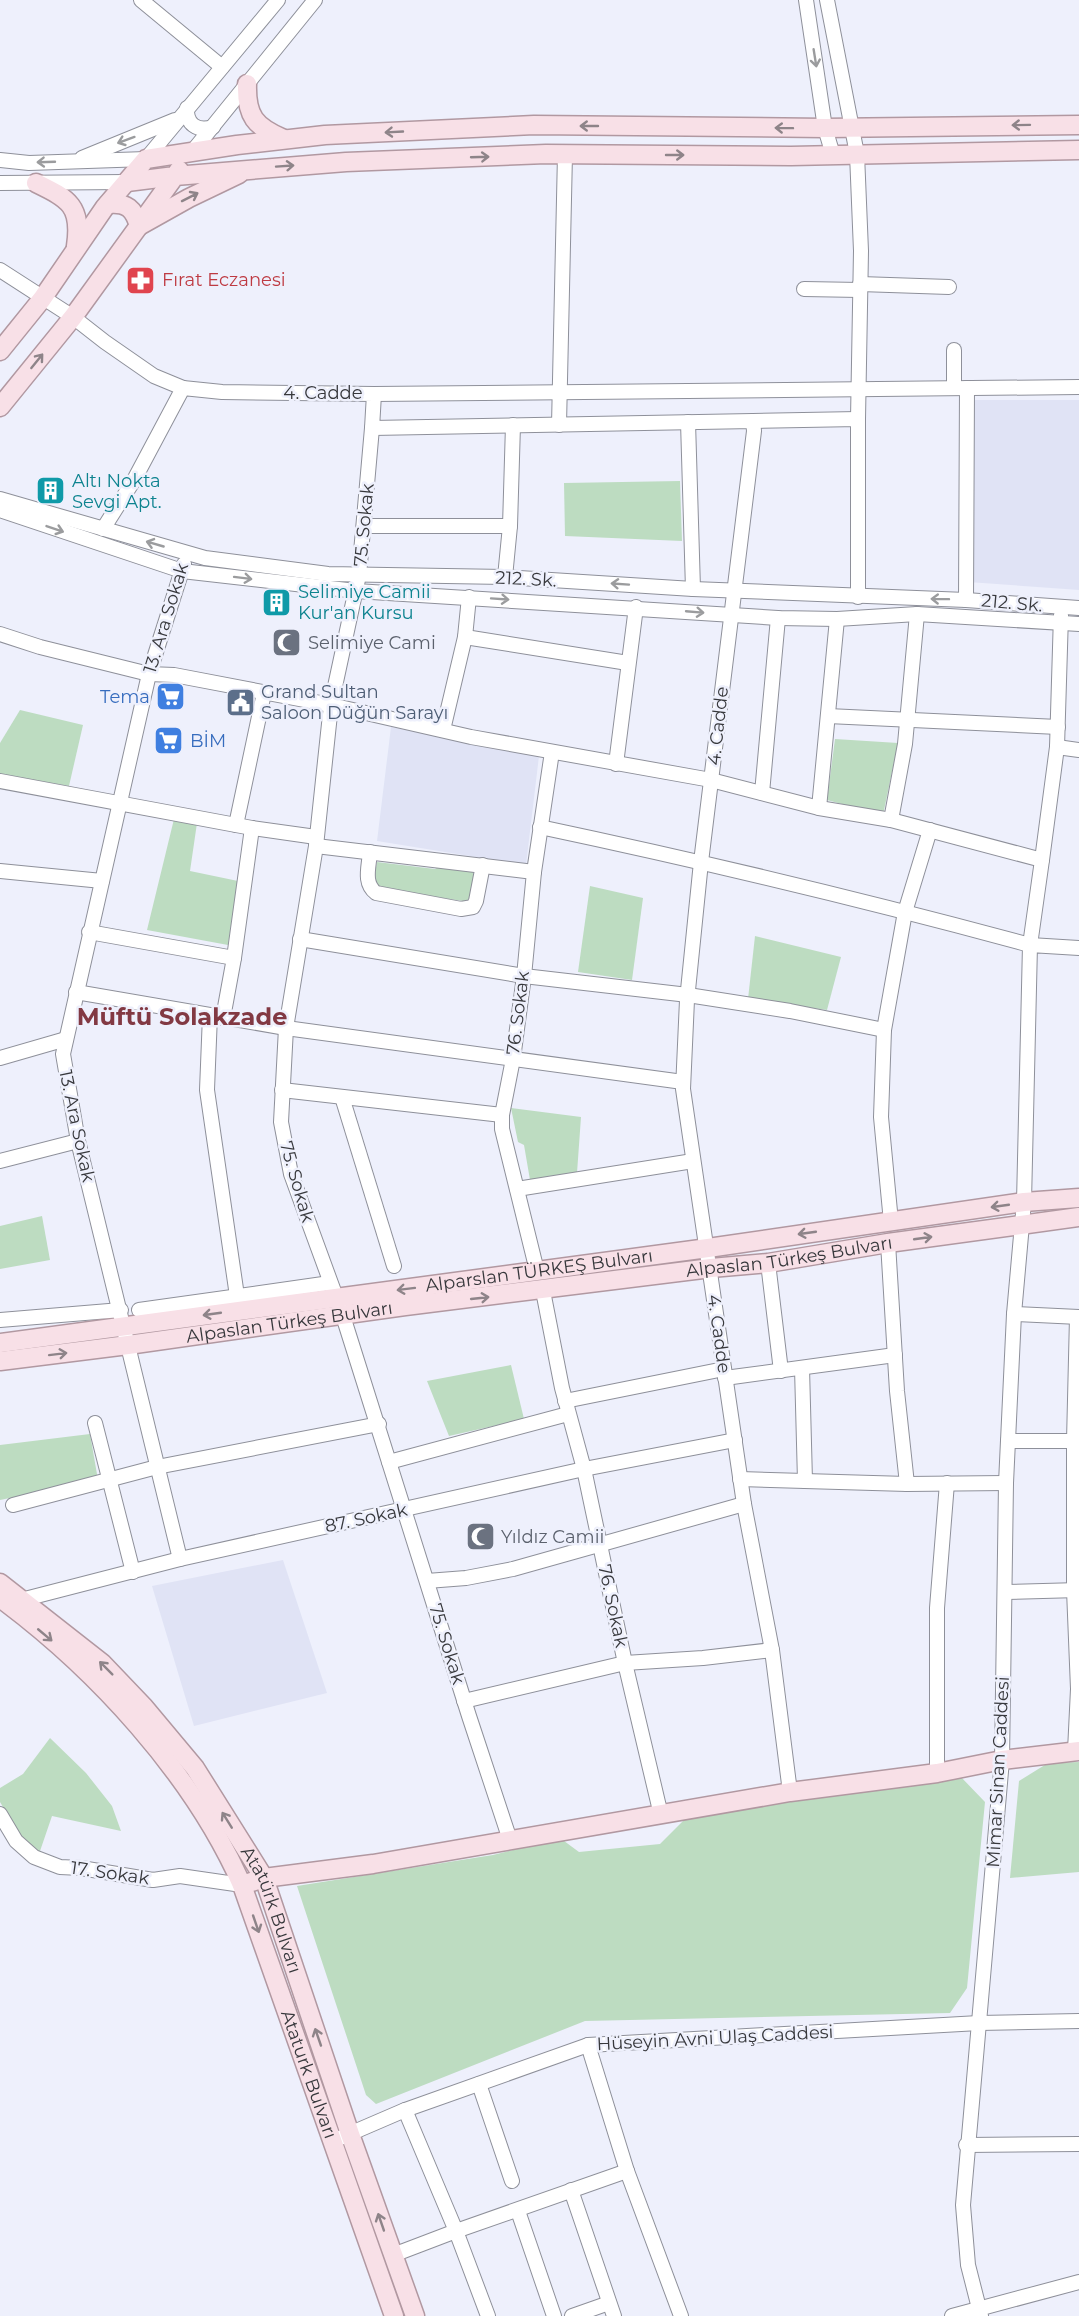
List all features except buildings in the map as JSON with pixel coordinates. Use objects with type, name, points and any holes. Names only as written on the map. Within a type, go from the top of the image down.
[{"type":"main road","points":[[247,84],[248,106],[256,122],[267,132],[286,140]]},
{"type":"main road","points":[[0,351],[42,299],[108,204],[146,159],[325,135],[534,125],[853,128],[1079,125]]},
{"type":"main road","points":[[127,182],[346,162],[565,154],[833,155],[1079,150]]},
{"type":"main road","points":[[0,407],[73,317],[192,152]]},
{"type":"main road","points":[[139,226],[189,198],[250,169]]},
{"type":"main road","points":[[36,183],[59,194],[74,208],[78,224],[75,251]]},
{"type":"main road","points":[[108,204],[120,203],[130,207],[139,226]]},
{"type":"main road","name":"Alparslan TÜRKEŞ Bulvarı","points":[[0,1343],[122,1319],[333,1290],[537,1271],[1024,1202],[1079,1198]]},
{"type":"main road","name":"Alpaslan Türkeş Bulvarı","points":[[0,1361],[128,1346],[405,1306],[768,1263],[888,1243],[1079,1217]]},
{"type":"main road","name":"Atatürk Bulvarı","points":[[0,1583],[7,1602],[102,1663],[144,1707],[195,1768],[264,1878],[350,2134],[416,2316]]},
{"type":"main road","name":"Ataturk Bulvarı","points":[[7,1602],[91,1674],[133,1719],[182,1781],[231,1860],[242,1884],[394,2316]]},
{"type":"main road","points":[[242,1884],[264,1878],[373,1864],[790,1792],[937,1773],[1002,1760],[1077,1751]]},
{"type":"street","points":[[141,0],[222,67]]},
{"type":"street","points":[[0,160],[29,163],[146,159],[278,0]]},
{"type":"street","points":[[192,152],[315,0]]},
{"type":"street","points":[[806,0],[825,128],[833,155]]},
{"type":"street","points":[[827,0],[857,154],[860,287],[858,597]]},
{"type":"street","points":[[187,108],[187,117],[192,125],[200,129],[213,127]]},
{"type":"street","points":[[75,162],[177,120]]},
{"type":"street","points":[[559,425],[565,154]]},
{"type":"street","points":[[0,183],[127,182]]},
{"type":"street","points":[[0,270],[73,317],[154,376],[183,388],[134,480],[103,529]]},
{"type":"street","points":[[804,289],[949,288]]},
{"type":"street","points":[[954,350],[961,388],[966,600]]},
{"type":"street","points":[[374,394],[1079,387]]},
{"type":"street","name":"4. Cadde","points":[[183,388],[215,392],[374,394],[372,428],[753,421],[754,431],[701,862],[688,995],[683,1082],[744,1504],[772,1650],[790,1792]]},
{"type":"street","points":[[753,421],[858,419]]},
{"type":"street","points":[[688,422],[693,590]]},
{"type":"street","points":[[505,577],[510,526],[513,425]]},
{"type":"street","name":"75. Sokak","points":[[372,428],[359,575],[331,705],[316,842],[286,1028],[280,1122],[291,1174],[343,1316],[379,1424],[464,1701],[510,1840]]},
{"type":"street","name":"212. Sk.","points":[[0,499],[206,558],[328,574],[505,577],[693,590],[966,600],[1079,608]]},
{"type":"street","points":[[0,510],[182,571],[356,591],[636,607],[778,618],[837,619],[917,614],[1079,624]]},
{"type":"street","points":[[365,526],[510,526]]},
{"type":"street","name":"13. Ara Sokak","points":[[180,1559],[78,1142],[63,1054],[149,674],[182,571],[185,553]]},
{"type":"street","points":[[443,730],[465,637],[469,597]]},
{"type":"street","points":[[616,764],[636,607]]},
{"type":"street","name":"Mimar Sinan Caddesi","points":[[980,2312],[968,2265],[963,2205],[966,2145],[1002,1760],[1006,1483],[1014,1314],[1024,1202],[1030,945],[1057,747],[1061,607]]},
{"type":"street","points":[[891,820],[905,744],[917,614]]},
{"type":"street","points":[[762,793],[778,618]]},
{"type":"street","points":[[819,807],[837,619]]},
{"type":"street","points":[[0,634],[40,647],[149,674],[174,675],[331,705],[552,752],[711,780],[819,807],[891,820],[1042,861]]},
{"type":"street","points":[[465,637],[628,663]]},
{"type":"street","points":[[236,825],[264,693]]},
{"type":"street","points":[[828,716],[1058,727]]},
{"type":"street","points":[[1057,747],[1079,750]]},
{"type":"street","name":"76. Sokak","points":[[537,1271],[502,1129],[502,1115],[513,1059],[534,872],[552,752]]},
{"type":"street","points":[[0,781],[370,852],[534,872]]},
{"type":"street","points":[[540,827],[701,862],[1030,945],[1079,948]]},
{"type":"street","points":[[237,1296],[207,1090],[216,1016],[234,958],[252,828]]},
{"type":"street","points":[[891,1222],[881,1117],[884,1030],[905,912],[930,830]]},
{"type":"street","points":[[370,852],[367,881],[369,888],[376,893],[460,909],[473,907],[483,865]]},
{"type":"street","points":[[0,871],[102,881]]},
{"type":"street","points":[[89,932],[234,958]]},
{"type":"street","points":[[300,939],[524,976],[688,995],[790,1011],[884,1030]]},
{"type":"street","points":[[76,992],[286,1028],[683,1082]]},
{"type":"street","points":[[0,1058],[66,1039]]},
{"type":"street","points":[[282,1090],[502,1115]]},
{"type":"street","points":[[342,1097],[394,1266]]},
{"type":"street","points":[[0,1161],[78,1142]]},
{"type":"street","points":[[517,1189],[693,1161]]},
{"type":"street","points":[[888,1243],[895,1355],[907,1484]]},
{"type":"street","points":[[768,1263],[782,1371]]},
{"type":"street","points":[[139,1310],[237,1296],[333,1290]]},
{"type":"street","name":"76. Sokak","points":[[543,1291],[567,1408],[584,1469],[625,1663],[661,1815]]},
{"type":"street","points":[[1014,1314],[1078,1317],[1077,1751]]},
{"type":"street","points":[[0,1320],[122,1319]]},
{"type":"street","points":[[389,1462],[567,1408],[725,1374],[782,1371],[895,1355]]},
{"type":"street","points":[[802,1368],[805,1481]]},
{"type":"street","points":[[95,1423],[133,1572]]},
{"type":"street","points":[[13,1505],[157,1467],[379,1424]]},
{"type":"street","name":"87. Sokak","points":[[7,1602],[180,1559],[584,1469],[735,1440]]},
{"type":"street","points":[[1008,1441],[1076,1441]]},
{"type":"street","points":[[741,1479],[907,1484],[1006,1483]]},
{"type":"street","points":[[937,1773],[937,1608],[947,1483]]},
{"type":"street","points":[[427,1581],[489,1574],[744,1504]]},
{"type":"street","points":[[1005,1592],[1076,1590]]},
{"type":"street","points":[[464,1701],[625,1663],[703,1658],[772,1650]]},
{"type":"street","name":"17. Sokak","points":[[0,1814],[16,1841],[34,1857],[60,1867],[81,1868],[153,1880],[180,1876],[242,1884]]},
{"type":"street","name":"Hüseyin Avni Ulaş Caddesi","points":[[333,2141],[405,2110],[588,2045],[979,2023],[1079,2021]]},
{"type":"street","points":[[588,2045],[627,2171],[681,2316]]},
{"type":"street","points":[[479,2084],[512,2181]]},
{"type":"street","points":[[405,2110],[456,2231],[488,2316]]},
{"type":"street","points":[[966,2145],[1079,2144]]},
{"type":"street","points":[[393,2255],[627,2171]]},
{"type":"street","points":[[572,2190],[611,2309],[572,2316]]},
{"type":"street","points":[[518,2211],[554,2316]]},
{"type":"street","points":[[952,2316],[980,2312],[1079,2282]]},
{"type":"shaded area","points":[[970,400],[1079,400],[1079,590],[968,582]]},
{"type":"shaded area","points":[[391,727],[539,756],[526,865],[377,841]]},
{"type":"shaded area","points":[[283,1560],[327,1693],[194,1726],[152,1586]]},
{"type":"green space","points":[[680,481],[682,541],[565,536],[564,483]]},
{"type":"green space","points":[[20,710],[83,725],[69,786],[0,775],[0,743]]},
{"type":"green space","points":[[835,739],[898,743],[883,815],[827,800]]},
{"type":"green space","points":[[174,819],[197,823],[190,871],[238,881],[228,945],[147,930]]},
{"type":"green space","points":[[377,862],[435,869],[443,864],[476,868],[470,902],[379,889],[374,879]]},
{"type":"green space","points":[[590,886],[643,898],[632,980],[578,972]]},
{"type":"green space","points":[[755,936],[841,957],[827,1010],[748,999]]},
{"type":"green space","points":[[511,1108],[581,1117],[577,1173],[530,1180],[524,1145],[518,1142]]},
{"type":"green space","points":[[42,1216],[50,1260],[0,1269],[0,1226]]},
{"type":"green space","points":[[511,1365],[524,1419],[449,1436],[427,1381]]},
{"type":"green space","points":[[90,1434],[98,1480],[0,1500],[0,1445]]},
{"type":"green space","points":[[50,1738],[86,1773],[112,1806],[121,1831],[52,1816],[39,1854],[24,1842],[0,1802],[0,1788],[23,1774]]},
{"type":"green space","points":[[1079,1762],[1079,1872],[1010,1878],[1019,1781],[1048,1763]]},
{"type":"green space","points":[[960,1776],[985,1802],[967,1988],[950,2013],[585,2021],[376,2104],[366,2095],[297,1886],[493,1855],[560,1838],[579,1852],[660,1844],[686,1818]]},
{"type":"place","name":"Fırat Eczanesi","points":[[141,280]]},
{"type":"place","name":"Altı Nokta Sevgi Apt.","points":[[51,491]]},
{"type":"place","name":"Selimiye Camii Kur'an Kursu","points":[[277,602]]},
{"type":"place","name":"Selimiye Cami","points":[[287,643]]},
{"type":"place","name":"Tema","points":[[171,697]]},
{"type":"place","name":"Grand Sultan Saloon Düğün Sarayı","points":[[240,702]]},
{"type":"place","name":"BİM","points":[[169,741]]},
{"type":"place","name":"Yıldız Camii","points":[[480,1537]]},
{"type":"district","name":"Müftü Solakzade","points":[[182,1017]]}]
